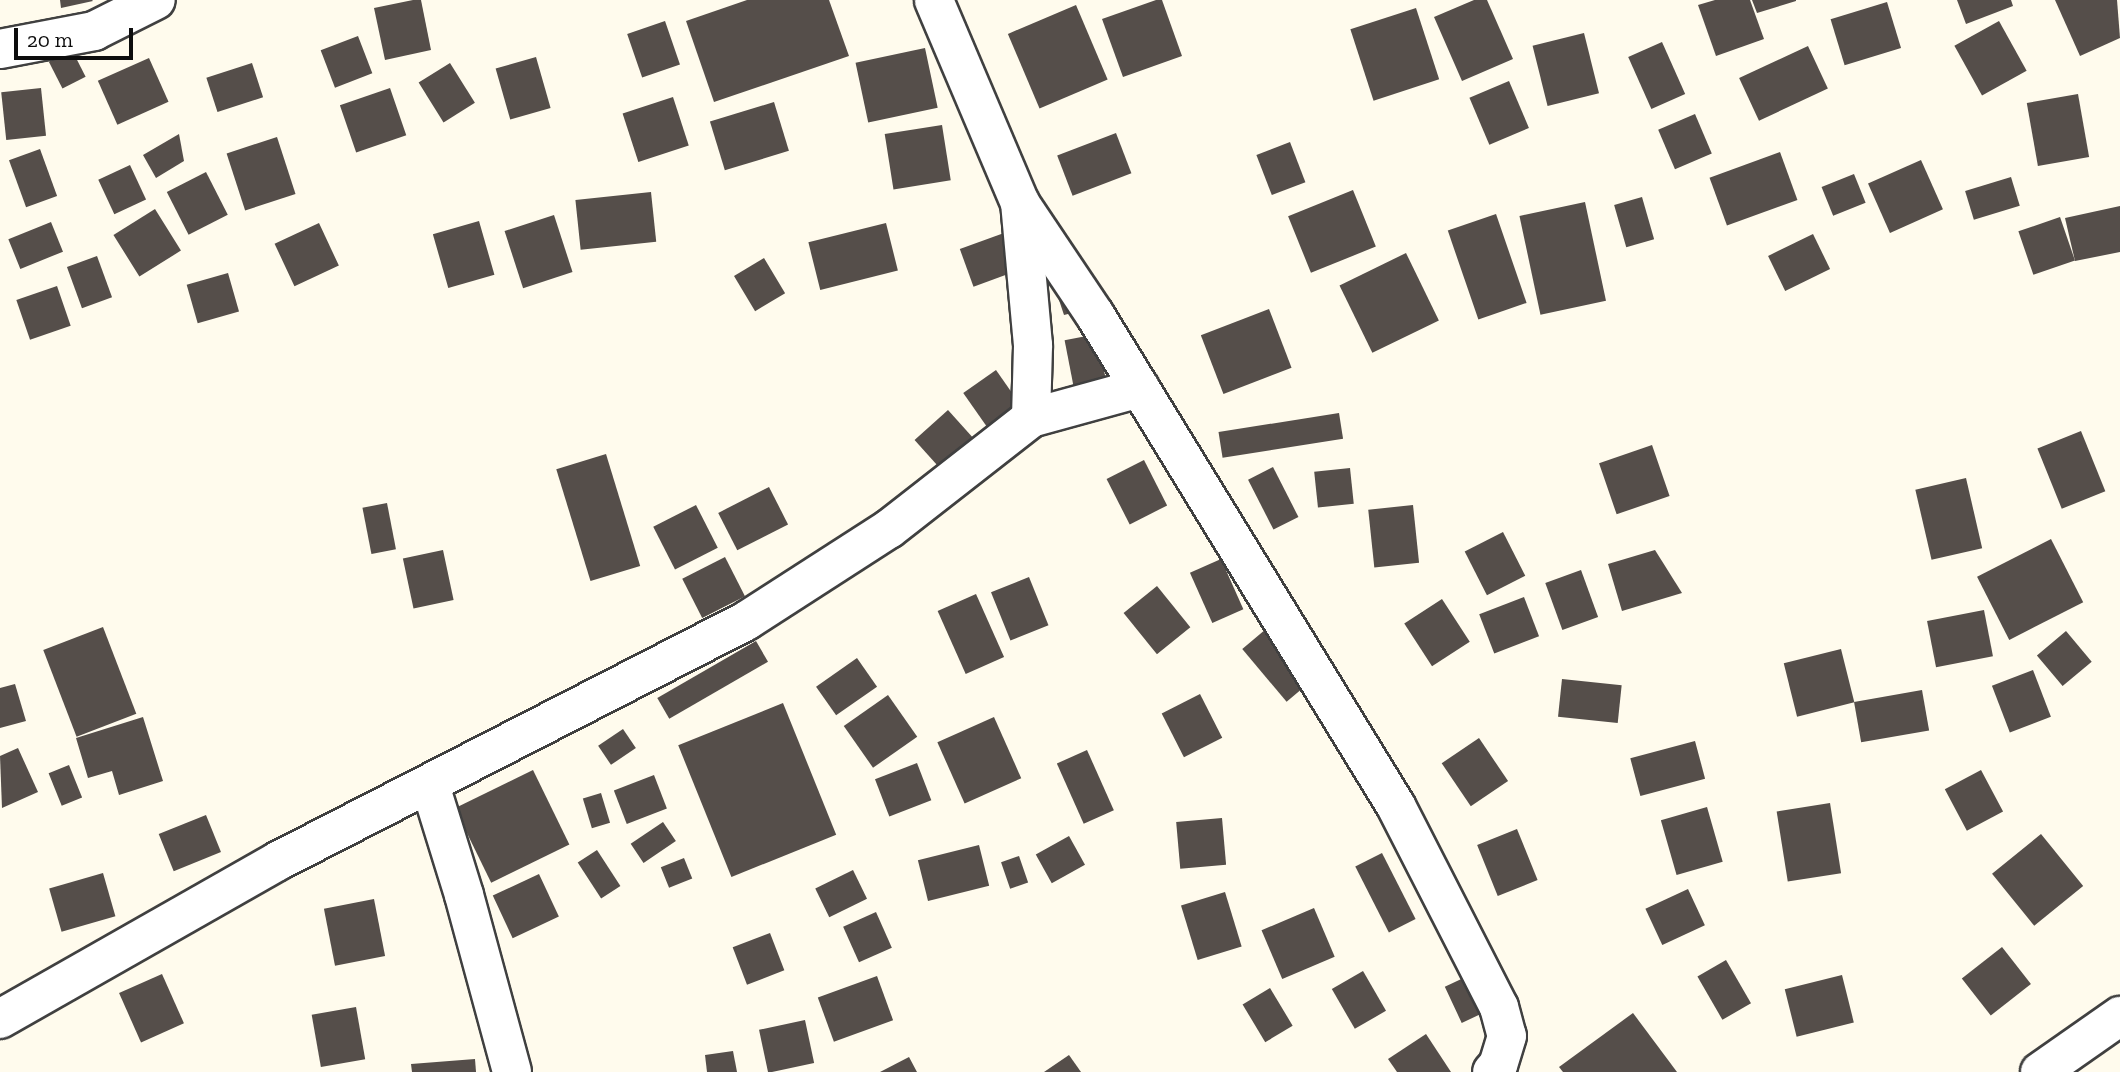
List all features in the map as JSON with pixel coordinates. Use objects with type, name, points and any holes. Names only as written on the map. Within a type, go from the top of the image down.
[{"type":"street","points":[[0,49],[94,31],[156,0]]},
{"type":"street","points":[[934,0],[1020,203],[1140,388],[1409,830],[1499,1007],[1507,1036],[1498,1065],[1492,1072]]},
{"type":"street","points":[[1020,203],[1033,345],[1031,418]]},
{"type":"street","points":[[0,1019],[278,861],[746,621],[889,529],[1031,418],[1140,388]]},
{"type":"street","points":[[430,785],[464,895],[512,1072]]},
{"type":"street","points":[[2040,1072],[2120,1016]]},
{"type":"building","points":[[60,0],[92,0],[93,1],[61,8]]},
{"type":"building","points":[[421,0],[431,50],[385,60],[374,8]]},
{"type":"building","points":[[747,0],[829,0],[849,56],[714,102],[686,21]]},
{"type":"building","points":[[1162,0],[1182,56],[1123,77],[1102,19]]},
{"type":"building","points":[[1474,0],[1487,0],[1513,59],[1462,81],[1434,17]]},
{"type":"building","points":[[1715,0],[1750,0],[1764,39],[1716,56],[1698,5]]},
{"type":"building","points":[[1752,0],[1796,0],[1796,1],[1757,13]]},
{"type":"building","points":[[1957,0],[2011,0],[2013,6],[1966,24]]},
{"type":"building","points":[[2055,0],[2117,0],[2120,38],[2080,56]]},
{"type":"building","points":[[1887,2],[1901,48],[1845,65],[1831,19]]},
{"type":"building","points":[[1076,5],[1108,80],[1040,108],[1008,34]]},
{"type":"building","points":[[1416,8],[1439,79],[1374,101],[1350,29]]},
{"type":"building","points":[[665,21],[680,64],[642,78],[627,34]]},
{"type":"building","points":[[1999,21],[2027,71],[1982,96],[1954,46]]},
{"type":"building","points":[[1584,33],[1599,93],[1548,106],[1533,46]]},
{"type":"building","points":[[358,36],[372,73],[335,88],[321,50]]},
{"type":"building","points":[[1662,42],[1685,94],[1651,109],[1628,57]]},
{"type":"building","points":[[1808,46],[1828,89],[1759,121],[1739,78]]},
{"type":"building","points":[[925,48],[938,108],[868,122],[856,63]]},
{"type":"building","points":[[72,50],[86,77],[62,89],[49,62]]},
{"type":"building","points":[[536,57],[551,108],[510,120],[496,69]]},
{"type":"building","points":[[149,58],[169,102],[117,125],[98,81]]},
{"type":"building","points":[[252,63],[263,97],[217,112],[206,78]]},
{"type":"building","points":[[450,63],[475,103],[444,122],[419,83]]},
{"type":"building","points":[[1509,81],[1529,128],[1489,145],[1469,98]]},
{"type":"building","points":[[41,88],[46,136],[6,140],[1,92]]},
{"type":"building","points":[[390,88],[406,135],[356,153],[340,105]]},
{"type":"building","points":[[2078,94],[2089,157],[2038,166],[2027,103]]},
{"type":"building","points":[[673,97],[689,146],[638,162],[623,113]]},
{"type":"building","points":[[774,102],[789,151],[725,170],[710,122]]},
{"type":"building","points":[[1695,114],[1712,154],[1675,169],[1658,130]]},
{"type":"building","points":[[942,125],[951,180],[893,189],[885,134]]},
{"type":"building","points":[[1116,133],[1131,173],[1073,196],[1057,156]]},
{"type":"building","points":[[179,134],[184,161],[156,178],[143,155]]},
{"type":"building","points":[[277,137],[296,194],[245,210],[227,153]]},
{"type":"building","points":[[1290,142],[1305,182],[1272,195],[1256,155]]},
{"type":"building","points":[[40,149],[57,196],[26,207],[9,160]]},
{"type":"building","points":[[1780,152],[1797,200],[1727,226],[1710,178]]},
{"type":"building","points":[[1921,160],[1943,209],[1890,233],[1868,184]]},
{"type":"building","points":[[130,165],[146,199],[114,214],[98,180]]},
{"type":"building","points":[[206,172],[228,215],[189,235],[167,192]]},
{"type":"building","points":[[1854,174],[1866,203],[1833,216],[1822,187]]},
{"type":"building","points":[[2011,177],[2020,206],[1974,220],[1965,191]]},
{"type":"building","points":[[1353,190],[1376,247],[1311,273],[1288,216]]},
{"type":"building","points":[[651,192],[656,242],[581,250],[575,200]]},
{"type":"building","points":[[1642,197],[1654,239],[1626,247],[1614,205]]},
{"type":"building","points":[[1585,202],[1606,301],[1540,315],[1519,216]]},
{"type":"building","points":[[2120,206],[2120,252],[2075,261],[2065,218]]},
{"type":"building","points":[[155,209],[181,251],[139,277],[113,235]]},
{"type":"building","points":[[1496,214],[1527,303],[1478,319],[1448,231]]},
{"type":"building","points":[[554,215],[573,272],[523,288],[505,231]]},
{"type":"building","points":[[2060,217],[2075,260],[2033,275],[2018,231]]},
{"type":"building","points":[[479,221],[494,275],[448,288],[433,234]]},
{"type":"building","points":[[51,222],[63,252],[20,269],[8,239]]},
{"type":"building","points":[[319,223],[339,266],[294,286],[275,244]]},
{"type":"building","points":[[886,223],[898,271],[820,290],[808,242]]},
{"type":"building","points":[[1004,233],[1018,271],[974,287],[960,249]]},
{"type":"building","points":[[1813,234],[1830,269],[1785,291],[1768,256]]},
{"type":"building","points":[[1406,253],[1439,320],[1372,353],[1339,285]]},
{"type":"building","points":[[97,256],[112,297],[82,308],[67,267]]},
{"type":"building","points":[[764,258],[785,293],[755,311],[734,276]]},
{"type":"building","points":[[228,273],[239,311],[198,323],[187,285]]},
{"type":"building","points":[[1052,279],[1076,312],[1064,315]]},
{"type":"building","points":[[57,286],[71,326],[30,340],[16,300]]},
{"type":"building","points":[[1269,309],[1292,368],[1223,394],[1201,335]]},
{"type":"building","points":[[1097,334],[1106,380],[1074,386],[1065,340]]},
{"type":"building","points":[[996,370],[1021,406],[988,429],[963,393]]},
{"type":"building","points":[[948,410],[976,441],[943,471],[915,440]]},
{"type":"building","points":[[1339,413],[1343,439],[1223,458],[1219,432]]},
{"type":"building","points":[[2081,431],[2105,491],[2062,509],[2037,449]]},
{"type":"building","points":[[1652,445],[1670,496],[1617,514],[1599,463]]},
{"type":"building","points":[[606,454],[640,566],[590,581],[556,469]]},
{"type":"building","points":[[1144,460],[1167,505],[1130,525],[1107,479]]},
{"type":"building","points":[[1273,467],[1298,517],[1273,530],[1248,480]]},
{"type":"building","points":[[1350,468],[1354,504],[1318,508],[1314,472]]},
{"type":"building","points":[[1966,478],[1982,548],[1932,560],[1915,490]]},
{"type":"building","points":[[769,487],[788,524],[737,550],[718,513]]},
{"type":"building","points":[[387,503],[396,549],[371,554],[362,508]]},
{"type":"building","points":[[696,505],[718,548],[675,570],[653,527]]},
{"type":"building","points":[[1413,505],[1419,563],[1374,567],[1368,510]]},
{"type":"building","points":[[1503,532],[1525,576],[1487,595],[1465,552]]},
{"type":"building","points":[[2051,539],[2083,602],[2009,640],[1977,577]]},
{"type":"building","points":[[443,550],[454,600],[413,608],[403,559]]},
{"type":"building","points":[[1655,550],[1682,593],[1622,611],[1608,564]]},
{"type":"building","points":[[725,557],[745,596],[702,618],[682,579]]},
{"type":"building","points":[[1221,559],[1243,609],[1212,623],[1190,573]]},
{"type":"building","points":[[1581,570],[1598,617],[1562,630],[1545,583]]},
{"type":"building","points":[[1029,577],[1048,625],[1010,641],[991,592]]},
{"type":"building","points":[[1157,586],[1190,627],[1157,654],[1124,613]]},
{"type":"building","points":[[976,594],[1004,657],[966,674],[938,611]]},
{"type":"building","points":[[1524,597],[1539,636],[1494,653],[1479,614]]},
{"type":"building","points":[[1442,599],[1470,642],[1432,666],[1404,624]]},
{"type":"building","points":[[1984,610],[1993,656],[1936,667],[1927,621]]},
{"type":"building","points":[[103,627],[136,714],[77,737],[43,650]]},
{"type":"building","points":[[1266,629],[1310,682],[1287,702],[1242,649]]},
{"type":"building","points":[[2066,631],[2092,662],[2063,686],[2037,655]]},
{"type":"building","points":[[756,641],[768,662],[669,719],[657,698]]},
{"type":"building","points":[[1841,649],[1854,702],[1797,717],[1784,663]]},
{"type":"building","points":[[857,658],[877,687],[836,715],[816,687]]},
{"type":"building","points":[[2033,670],[2051,717],[2010,732],[1992,686]]},
{"type":"building","points":[[1562,679],[1622,685],[1618,723],[1558,717]]},
{"type":"building","points":[[15,684],[26,721],[0,728],[0,688]]},
{"type":"building","points":[[1922,690],[1929,730],[1861,742],[1854,702]]},
{"type":"building","points":[[1200,694],[1222,738],[1184,757],[1162,714]]},
{"type":"building","points":[[888,695],[917,737],[873,768],[844,726]]},
{"type":"building","points":[[783,703],[836,835],[731,877],[678,745]]},
{"type":"building","points":[[143,717],[163,781],[119,795],[112,771],[88,778],[76,738]]},
{"type":"building","points":[[994,717],[1021,778],[965,803],[937,742]]},
{"type":"building","points":[[623,729],[636,748],[611,765],[598,746]]},
{"type":"building","points":[[1479,738],[1508,781],[1471,806],[1442,763]]},
{"type":"building","points":[[1695,741],[1705,779],[1640,796],[1630,758]]},
{"type":"building","points":[[18,748],[38,792],[2,808],[0,756]]},
{"type":"building","points":[[1087,750],[1114,810],[1084,824],[1057,763]]},
{"type":"building","points":[[917,763],[931,800],[889,816],[875,779]]},
{"type":"building","points":[[69,765],[82,797],[62,806],[49,773]]},
{"type":"building","points":[[533,770],[569,845],[491,883],[455,808]]},
{"type":"building","points":[[1981,770],[2003,811],[1967,831],[1945,789]]},
{"type":"building","points":[[654,775],[667,809],[627,824],[614,790]]},
{"type":"building","points":[[601,793],[610,823],[592,828],[583,799]]},
{"type":"building","points":[[1830,803],[1841,873],[1788,882],[1777,811]]},
{"type":"building","points":[[1707,807],[1723,862],[1677,875],[1661,820]]},
{"type":"building","points":[[206,815],[221,852],[174,871],[159,834]]},
{"type":"building","points":[[1222,818],[1226,865],[1180,869],[1176,822]]},
{"type":"building","points":[[663,822],[676,841],[644,863],[631,844]]},
{"type":"building","points":[[1517,829],[1538,880],[1498,896],[1477,845]]},
{"type":"building","points":[[2041,834],[2083,886],[2034,926],[1992,874]]},
{"type":"building","points":[[1069,836],[1085,865],[1052,883],[1036,854]]},
{"type":"building","points":[[979,845],[989,886],[928,901],[918,860]]},
{"type":"building","points":[[597,850],[620,886],[601,899],[578,863]]},
{"type":"building","points":[[1382,853],[1416,919],[1389,933],[1355,867]]},
{"type":"building","points":[[1019,856],[1028,882],[1010,889],[1001,862]]},
{"type":"building","points":[[684,858],[692,878],[669,888],[661,867]]},
{"type":"building","points":[[853,870],[867,899],[829,917],[815,888]]},
{"type":"building","points":[[103,873],[115,916],[62,932],[49,888]]},
{"type":"building","points":[[539,874],[559,917],[513,938],[493,896]]},
{"type":"building","points":[[1688,889],[1705,925],[1662,945],[1645,909]]},
{"type":"building","points":[[1225,892],[1242,947],[1198,960],[1181,905]]},
{"type":"building","points":[[374,899],[385,956],[335,966],[324,909]]},
{"type":"building","points":[[1314,908],[1335,957],[1282,979],[1262,930]]},
{"type":"building","points":[[876,912],[892,948],[859,962],[843,927]]},
{"type":"building","points":[[770,933],[784,970],[747,985],[733,947]]},
{"type":"building","points":[[2002,947],[2031,984],[1991,1015],[1962,978]]},
{"type":"building","points":[[1726,960],[1751,1003],[1722,1020],[1697,976]]},
{"type":"building","points":[[1363,971],[1386,1011],[1355,1029],[1332,989]]},
{"type":"building","points":[[162,974],[184,1023],[141,1042],[119,993]]},
{"type":"building","points":[[1472,974],[1489,1010],[1462,1023],[1445,987]]},
{"type":"building","points":[[1842,975],[1854,1023],[1797,1037],[1785,989]]},
{"type":"building","points":[[877,976],[893,1020],[834,1042],[818,998]]},
{"type":"building","points":[[1270,988],[1293,1026],[1265,1042],[1243,1004]]},
{"type":"building","points":[[356,1007],[365,1059],[321,1067],[312,1015]]},
{"type":"building","points":[[1633,1013],[1677,1072],[1563,1072],[1559,1067]]},
{"type":"building","points":[[805,1020],[814,1063],[768,1072],[759,1030]]},
{"type":"building","points":[[1426,1034],[1451,1072],[1397,1072],[1388,1059]]},
{"type":"building","points":[[733,1051],[737,1072],[707,1072],[705,1055]]},
{"type":"building","points":[[1069,1055],[1081,1072],[1044,1072]]},
{"type":"building","points":[[909,1057],[917,1072],[880,1072]]},
{"type":"building","points":[[475,1059],[476,1072],[412,1072],[411,1064]]}]
